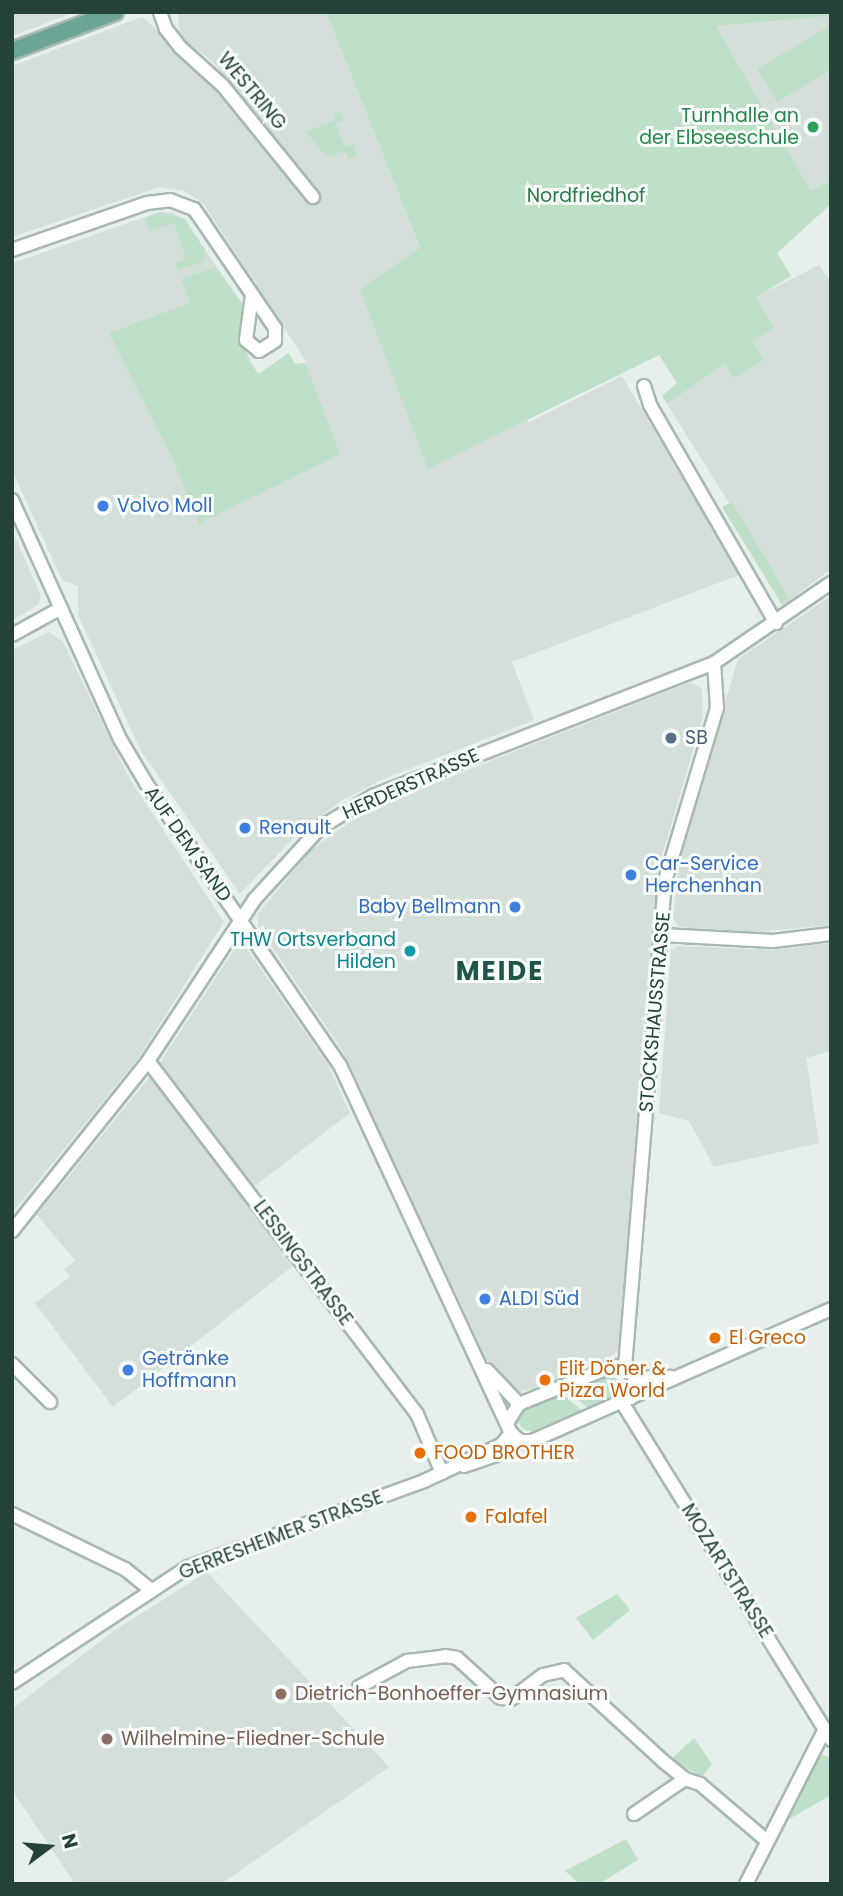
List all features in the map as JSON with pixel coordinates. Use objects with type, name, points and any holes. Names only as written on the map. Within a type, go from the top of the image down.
[{"type":"main road","points":[[12,51],[115,12]]},
{"type":"street","name":"WESTRING","points":[[160,12],[166,29],[180,47],[223,86],[313,197]]},
{"type":"street","points":[[12,250],[170,200],[194,209],[252,295]]},
{"type":"street","points":[[644,386],[650,405],[776,623]]},
{"type":"street","name":"AUF DEM SAND","points":[[12,500],[133,761],[340,1065],[513,1432]]},
{"type":"street","name":"HERDERSTRASSE","points":[[12,1231],[148,1061],[242,920],[300,844],[346,810],[714,663],[831,583]]},
{"type":"street","points":[[12,635],[61,608]]},
{"type":"street","name":"STOCKSHAUSSTRASSE","points":[[625,1367],[671,858],[717,708],[714,663]]},
{"type":"street","points":[[662,935],[773,942],[831,934]]},
{"type":"street","name":"LESSINGSTRASSE","points":[[148,1061],[250,1191],[417,1414],[447,1471]]},
{"type":"street","name":"GERRESHEIMER STRASSE","points":[[513,1432],[532,1441],[831,1309]]},
{"type":"street","name":"AUF DEM SAND","points":[[480,1362],[519,1404]]},
{"type":"street","points":[[12,1364],[50,1402]]},
{"type":"street","points":[[519,1404],[613,1366],[625,1367],[634,1378],[627,1401]]},
{"type":"street","name":"GERRESHEIMER STRASSE","points":[[634,1378],[679,1376]]},
{"type":"street","name":"MOZARTSTRASSE","points":[[627,1401],[828,1735]]},
{"type":"street","name":"GERRESHEIMER STRASSE","points":[[12,1684],[151,1590],[197,1563],[447,1471],[481,1462],[513,1432],[519,1404]]},
{"type":"street","points":[[12,1514],[125,1569],[151,1590]]},
{"type":"street","points":[[359,1687],[407,1661],[445,1656],[457,1658],[501,1698],[511,1699],[543,1675],[564,1670],[685,1779],[700,1784],[767,1841]]},
{"type":"street","points":[[746,1884],[767,1841],[828,1735]]},
{"type":"street","points":[[634,1814],[685,1779]]},
{"type":"shaded area","points":[[12,12],[75,12],[12,36]]},
{"type":"shaded area","points":[[178,12],[326,12],[420,249],[380,276],[529,422],[622,376],[739,575],[512,662],[534,720],[381,780],[341,801],[294,837],[240,894],[141,751],[78,615],[78,586],[62,580],[12,470],[12,263],[160,212],[173,213],[185,220],[245,308],[238,337],[258,374],[289,353],[295,364],[307,363],[203,203],[184,191],[160,187],[12,237],[12,66],[142,17],[210,77],[309,200],[318,193],[214,63],[179,35]]},
{"type":"shaded area","points":[[831,16],[831,180],[811,191],[716,26]]},
{"type":"shaded area","points":[[819,265],[831,282],[831,569],[790,600],[667,404],[725,364],[764,360],[753,341],[774,328],[756,297]]},
{"type":"shaded area","points":[[12,530],[41,596],[38,605],[12,621]]},
{"type":"shaded area","points":[[831,596],[831,925],[757,932],[679,927],[673,919],[679,859],[738,659]]},
{"type":"shaded area","points":[[49,632],[63,642],[129,778],[224,922],[139,1057],[12,1213],[12,650]]},
{"type":"shaded area","points":[[691,682],[702,689],[703,717],[658,869],[621,1349],[605,1360],[542,1387],[518,1392],[487,1360],[344,1053],[258,926],[257,915],[311,850],[367,810]]},
{"type":"shaded area","points":[[831,943],[831,1051],[806,1058],[819,1143],[714,1167],[689,1121],[659,1113],[671,950],[678,946],[771,950]]},
{"type":"shaded area","points":[[244,945],[328,1065],[350,1113],[252,1188],[157,1067],[234,950]]},
{"type":"shaded area","points":[[153,1073],[298,1262],[113,1407],[35,1303],[70,1277],[64,1269],[75,1260],[37,1215]]},
{"type":"shaded area","points":[[207,1572],[389,1767],[221,1884],[75,1884],[12,1790],[12,1709],[115,1630]]},
{"type":"green space","name":"Nordfriedhof","points":[[326,12],[831,12],[831,16],[716,26],[811,191],[831,180],[831,204],[777,253],[791,276],[756,297],[774,328],[753,341],[764,360],[734,378],[725,364],[667,404],[662,396],[677,383],[659,355],[428,469],[360,289],[420,248]]},
{"type":"green space","points":[[831,25],[831,70],[777,102],[757,69]]},
{"type":"green space","points":[[333,112],[341,114],[344,120],[336,123],[345,147],[354,145],[356,156],[349,159],[345,151],[327,157],[306,132],[336,120]]},
{"type":"green space","points":[[160,212],[185,219],[205,250],[203,262],[178,270],[176,263],[186,259],[174,223],[149,231],[145,218]]},
{"type":"green space","points":[[216,267],[245,308],[238,337],[252,366],[259,374],[289,353],[295,364],[305,363],[340,454],[199,524],[172,458],[109,333],[190,303],[181,279]]},
{"type":"green space","points":[[732,502],[790,600],[782,605],[722,507]]},
{"type":"green space","points":[[610,1375],[626,1385],[622,1396],[590,1409],[570,1394]]},
{"type":"green space","points":[[562,1394],[584,1412],[539,1432],[525,1430],[518,1423],[522,1411]]},
{"type":"green space","points":[[617,1594],[630,1610],[593,1640],[576,1618]]},
{"type":"green space","points":[[694,1738],[712,1764],[702,1777],[671,1759]]},
{"type":"green space","points":[[823,1755],[831,1758],[831,1795],[786,1821],[814,1761]]},
{"type":"green space","points":[[626,1839],[638,1860],[599,1884],[580,1884],[565,1871]]},
{"type":"place","name":"Turnhalle an der Elbseeschule","points":[[813,127]]},
{"type":"place","name":"Volvo Moll","points":[[103,506]]},
{"type":"place","name":"SB","points":[[671,738]]},
{"type":"place","name":"Renault","points":[[245,828]]},
{"type":"place","name":"Car-Service Herchenhan","points":[[631,875]]},
{"type":"place","name":"Baby Bellmann","points":[[515,907]]},
{"type":"place","name":"THW Ortsverband Hilden","points":[[410,951]]},
{"type":"place","name":"ALDI Süd","points":[[485,1299]]},
{"type":"place","name":"El Greco","points":[[715,1338]]},
{"type":"place","name":"Getränke Hoffmann","points":[[128,1370]]},
{"type":"place","name":"Elit Döner & Pizza World","points":[[545,1380]]},
{"type":"place","name":"FOOD BROTHER","points":[[420,1453]]},
{"type":"place","name":"Falafel","points":[[471,1517]]},
{"type":"place","name":"Dietrich-Bonhoeffer-Gymnasium","points":[[281,1694]]},
{"type":"place","name":"Wilhelmine-Fliedner-Schule","points":[[107,1739]]},
{"type":"district","name":"MEIDE","points":[[500,972]]}]
